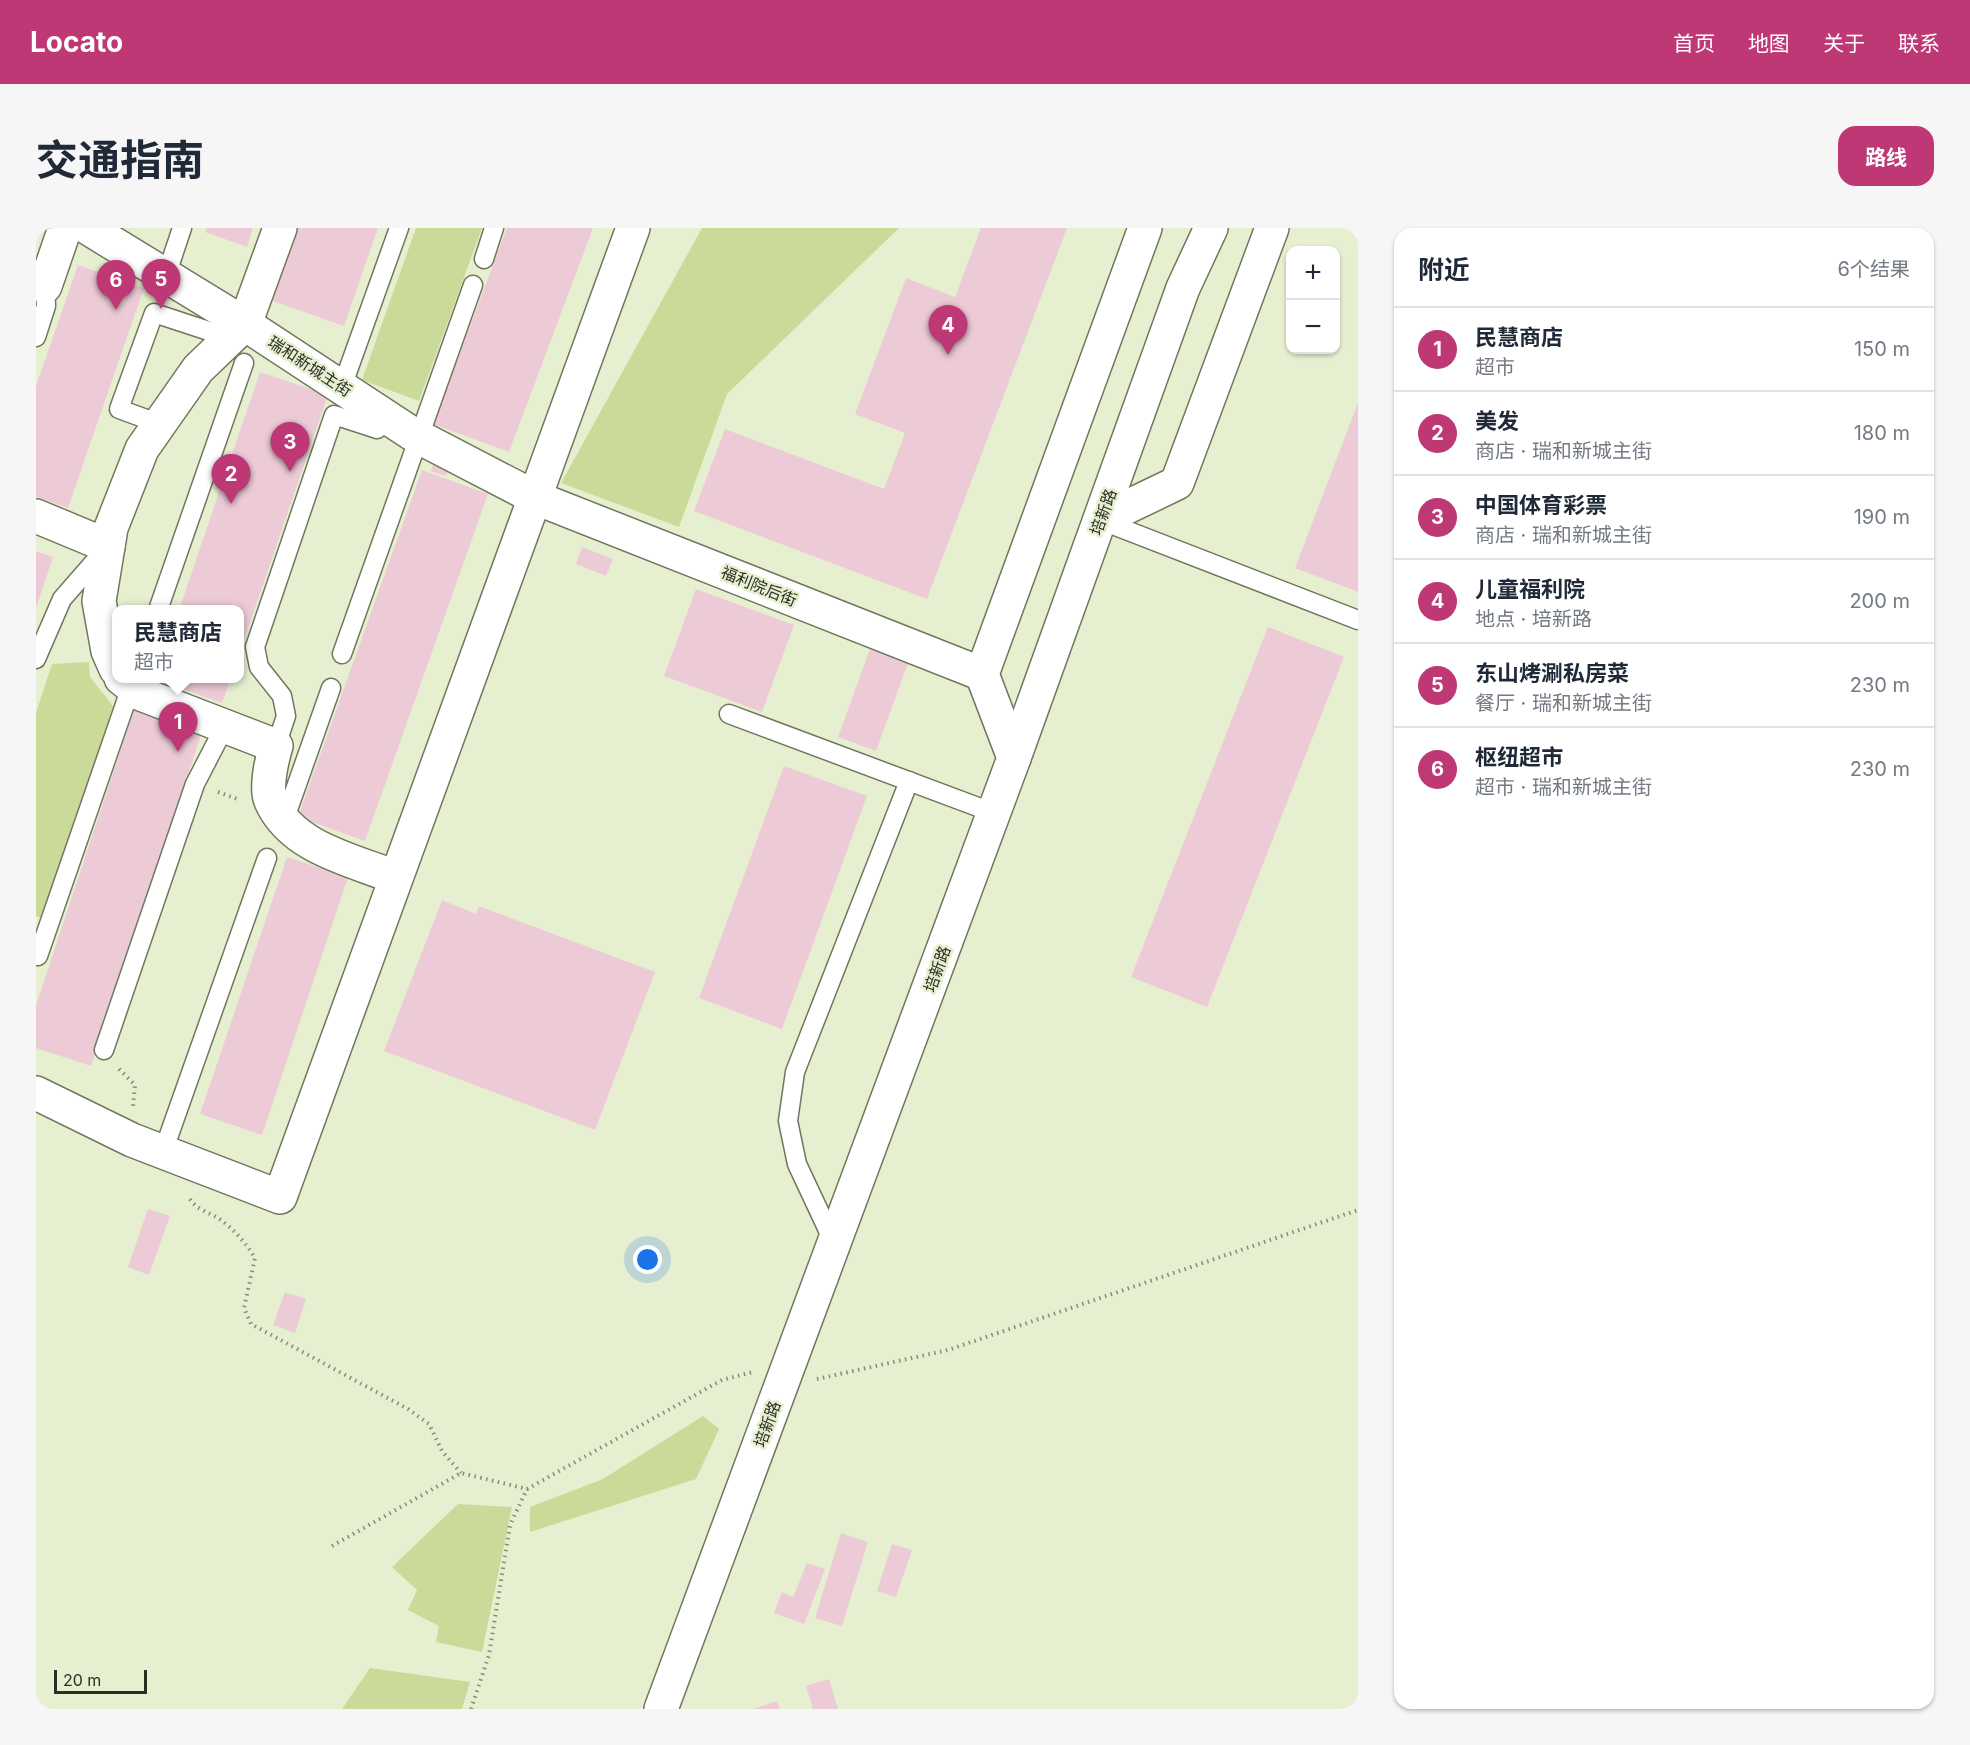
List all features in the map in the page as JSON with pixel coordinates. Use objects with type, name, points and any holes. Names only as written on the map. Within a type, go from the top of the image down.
[{"type":"main road","points":[[40,284],[65,228]]},
{"type":"main road","name":"瑞和新城主街","points":[[88,228],[166,276],[239,342],[342,387],[419,437],[536,498]]},
{"type":"main road","points":[[112,658],[108,651],[111,634],[99,601],[111,528],[142,449],[198,369],[239,342],[280,228]]},
{"type":"main road","points":[[36,1093],[132,1140],[280,1197],[633,228]]},
{"type":"main road","points":[[1014,758],[982,674],[1144,228]]},
{"type":"main road","name":"培新路","points":[[661,1709],[994,813],[1183,288],[1211,228]]},
{"type":"main road","points":[[1100,520],[1177,483],[1272,228]]},
{"type":"main road","name":"福利院后街","points":[[536,498],[982,674]]},
{"type":"main road","points":[[36,516],[108,546]]},
{"type":"main road","points":[[129,683],[141,694],[276,746],[270,763],[270,799],[284,821],[309,844],[395,877]]},
{"type":"lane","points":[[166,276],[182,228]]},
{"type":"lane","points":[[342,387],[399,228]]},
{"type":"lane","points":[[483,259],[494,228]]},
{"type":"lane","points":[[36,337],[46,306],[40,284]]},
{"type":"lane","points":[[342,654],[473,285]]},
{"type":"lane","points":[[159,605],[239,342],[154,313],[119,409],[160,424]]},
{"type":"lane","points":[[276,746],[286,717],[282,696],[259,667],[255,647],[334,415],[376,429],[383,424],[386,417]]},
{"type":"lane","points":[[1100,520],[1358,620]]},
{"type":"lane","points":[[36,659],[62,599],[108,546]]},
{"type":"lane","points":[[38,956],[121,683]]},
{"type":"lane","points":[[284,821],[331,688]]},
{"type":"lane","points":[[729,714],[994,813]]},
{"type":"lane","points":[[104,1050],[195,784],[225,726]]},
{"type":"lane","points":[[835,1244],[797,1164],[788,1121],[795,1072],[909,781]]},
{"type":"lane","points":[[163,1152],[267,858]]},
{"type":"path","points":[[104,1050],[108,1058],[135,1085],[132,1140]]},
{"type":"path","points":[[189,1196],[194,1205],[220,1219],[246,1244],[255,1258],[244,1308],[251,1324],[408,1409],[429,1424],[442,1451],[461,1473],[527,1489]]},
{"type":"path","points":[[471,1709],[489,1655],[510,1525],[527,1489],[722,1380],[786,1374],[948,1350],[1358,1210]]},
{"type":"path","points":[[332,1546],[461,1473]]},
{"type":"green space","points":[[416,228],[482,228],[419,401],[362,380]]},
{"type":"green space","points":[[702,228],[899,228],[727,394],[679,527],[561,483]]},
{"type":"green space","points":[[89,662],[90,677],[113,706],[44,918],[36,916],[36,713],[52,664]]},
{"type":"green space","points":[[703,1416],[719,1429],[696,1479],[530,1532],[530,1507],[603,1479]]},
{"type":"green space","points":[[458,1504],[512,1507],[482,1652],[436,1642],[439,1626],[408,1610],[417,1590],[392,1567]]},
{"type":"green space","points":[[370,1668],[470,1682],[462,1709],[342,1709]]},
{"type":"building","points":[[207,228],[253,228],[247,247],[205,232]]},
{"type":"building","points":[[295,228],[378,228],[344,326],[270,300]]},
{"type":"building","points":[[507,228],[593,228],[509,452],[433,424]]},
{"type":"building","points":[[981,228],[1067,228],[927,599],[694,511],[725,429],[884,489],[905,433],[855,414],[906,278],[955,297]]},
{"type":"building","points":[[78,265],[144,288],[68,508],[36,497],[36,386]]},
{"type":"building","points":[[260,372],[328,395],[244,640],[244,605],[181,605]]},
{"type":"building","points":[[1358,403],[1358,592],[1295,568]]},
{"type":"building","points":[[435,459],[450,464],[446,476],[431,471]]},
{"type":"building","points":[[422,470],[488,494],[365,841],[298,817]]},
{"type":"building","points":[[582,547],[613,559],[606,576],[576,564]]},
{"type":"building","points":[[36,551],[53,557],[36,608]]},
{"type":"building","points":[[696,589],[794,625],[762,712],[664,676]]},
{"type":"building","points":[[1268,627],[1344,657],[1207,1007],[1131,977]]},
{"type":"building","points":[[870,649],[908,663],[876,751],[838,737]]},
{"type":"building","points":[[166,683],[229,683],[222,703]]},
{"type":"building","points":[[134,710],[202,732],[91,1066],[36,1048],[36,1005]]},
{"type":"building","points":[[784,766],[867,796],[782,1029],[699,998]]},
{"type":"building","points":[[287,857],[348,877],[262,1135],[200,1114]]},
{"type":"building","points":[[442,900],[476,914],[479,906],[655,972],[595,1130],[384,1051]]},
{"type":"building","points":[[148,1209],[170,1216],[149,1275],[128,1267]]},
{"type":"building","points":[[285,1292],[306,1299],[295,1333],[273,1325]]},
{"type":"building","points":[[841,1533],[868,1542],[842,1626],[815,1618]]},
{"type":"building","points":[[892,1544],[912,1550],[896,1597],[877,1591]]},
{"type":"building","points":[[807,1563],[825,1569],[804,1624],[774,1613],[782,1592],[793,1597]]},
{"type":"building","points":[[829,1679],[838,1709],[813,1709],[806,1686]]},
{"type":"building","points":[[777,1701],[780,1709],[753,1709]]},
{"type":"place","name":"东山烤涮私房菜","points":[[161,309]]},
{"type":"place","name":"枢纽超市","points":[[116,310]]},
{"type":"place","name":"儿童福利院","points":[[948,355]]},
{"type":"place","name":"中国体育彩票","points":[[290,472]]},
{"type":"place","name":"美发","points":[[231,504]]},
{"type":"place","name":"民慧商店","points":[[178,752]]}]
